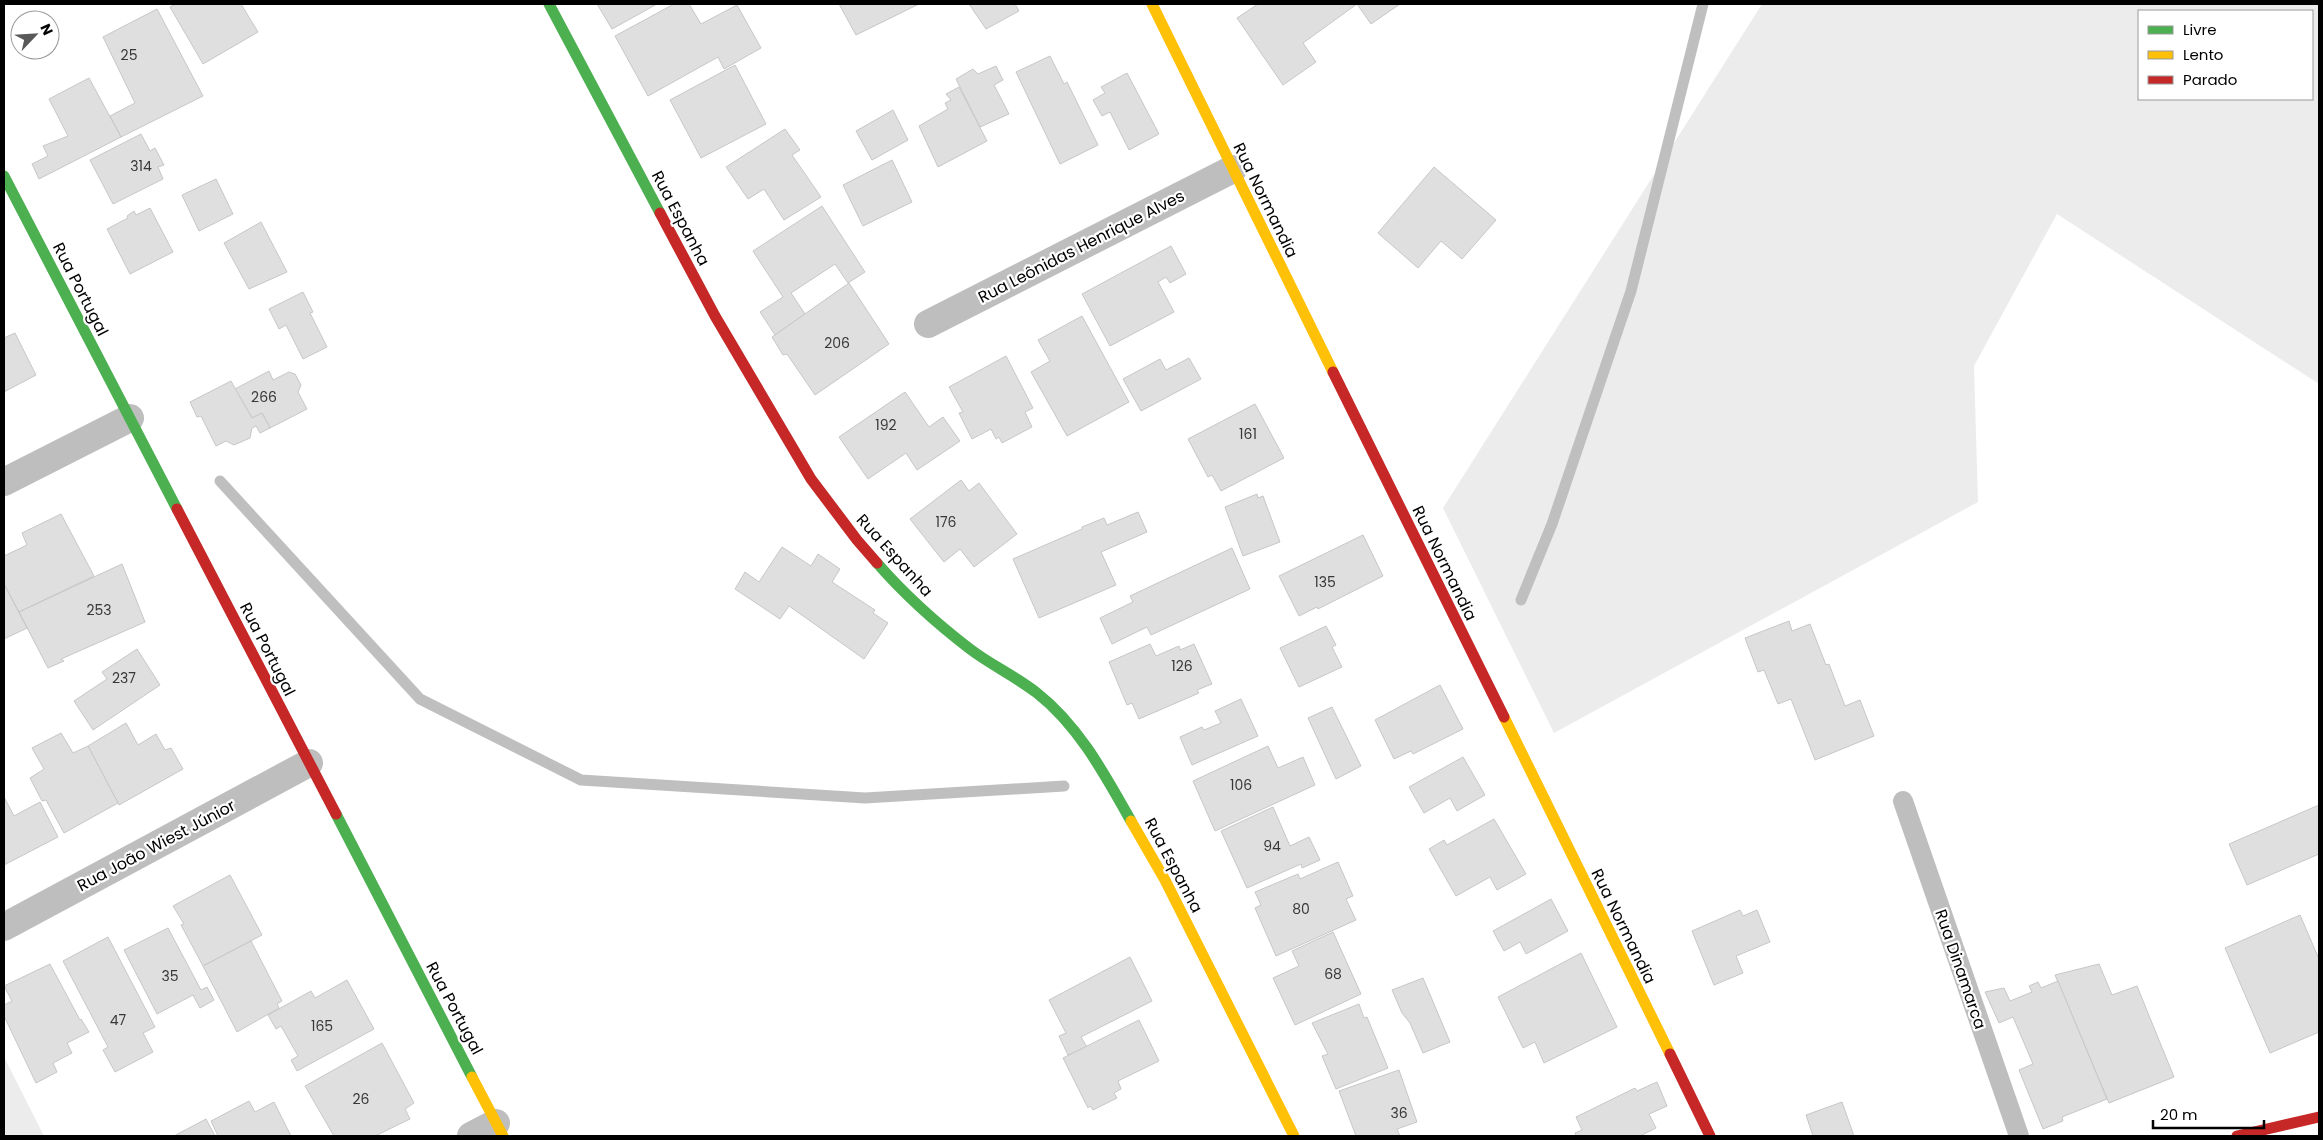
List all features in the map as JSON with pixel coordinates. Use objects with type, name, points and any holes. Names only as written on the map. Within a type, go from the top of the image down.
[{"type":"street","name":"Rua Espanha","points":[[550,4],[714,316],[811,479],[857,540],[907,597],[970,649],[1037,693],[1063,718],[1098,762],[1165,880],[1294,1136]]},
{"type":"street","name":"Rua Normandia","points":[[1152,4],[1710,1136]]},
{"type":"street","name":"Rua Leônidas Henrique Alves","points":[[928,324],[1233,169]]},
{"type":"street","name":"Rua Portugal","points":[[4,176],[500,1130]]},
{"type":"street","points":[[4,482],[130,418]]},
{"type":"street","name":"Rua João Wiest Júnior","points":[[4,927],[309,763]]},
{"type":"street","points":[[2237,1136],[2319,1117]]},
{"type":"street","points":[[471,1136],[500,1130]]},
{"type":"lane","name":"Rua Dinamarca","points":[[1903,801],[2019,1136]]},
{"type":"shaded area","points":[[1762,4],[2319,4],[2319,384],[2057,214],[1974,366],[1978,502],[1554,733],[1443,508]]},
{"type":"shaded area","points":[[4,1057],[44,1136],[4,1136]]},
{"type":"building","points":[[176,4],[241,4],[258,32],[203,64],[170,7]]},
{"type":"building","points":[[597,4],[657,4],[612,29]]},
{"type":"building","points":[[674,4],[689,4],[701,24],[737,5],[761,48],[724,69],[718,57],[648,96],[615,36]]},
{"type":"building","points":[[839,4],[919,4],[856,35]]},
{"type":"building","points":[[969,4],[1015,4],[1019,11],[986,29]]},
{"type":"building","points":[[1258,4],[1357,4],[1303,43],[1316,62],[1283,85],[1237,18]]},
{"type":"building","points":[[1357,4],[1400,4],[1371,24]]},
{"type":"building","points":[[157,9],[203,96],[121,137],[110,116],[135,103],[103,37]]},
{"type":"building","points":[[1050,56],[1064,84],[1067,82],[1098,145],[1060,164],[1016,72]]},
{"type":"building","points":[[735,65],[766,124],[701,158],[670,100]]},
{"type":"building","points":[[996,66],[1003,80],[994,85],[1009,114],[980,127],[956,79],[973,69],[978,74]]},
{"type":"building","points":[[1127,73],[1159,134],[1129,150],[1110,112],[1102,116],[1093,100],[1105,93],[1101,87]]},
{"type":"building","points":[[89,78],[121,137],[39,179],[32,164],[48,156],[43,146],[68,136],[49,99]]},
{"type":"building","points":[[959,87],[987,141],[938,167],[919,126],[948,109],[945,103],[951,100],[946,94]]},
{"type":"building","points":[[893,110],[908,140],[872,160],[856,131]]},
{"type":"building","points":[[785,129],[800,150],[792,155],[821,197],[784,220],[764,189],[748,199],[726,167]]},
{"type":"building","points":[[141,134],[150,151],[155,148],[164,165],[158,167],[163,179],[113,204],[90,160]]},
{"type":"building","points":[[892,160],[912,202],[863,226],[843,185]]},
{"type":"building","points":[[1434,167],[1496,220],[1462,259],[1441,241],[1418,268],[1378,233]]},
{"type":"building","points":[[216,179],[233,214],[199,231],[182,195]]},
{"type":"building","points":[[822,206],[865,272],[848,283],[835,264],[791,293],[805,314],[775,335],[760,312],[783,297],[753,251]]},
{"type":"building","points":[[150,208],[173,252],[130,274],[107,229],[128,218],[127,216],[134,211],[136,215]]},
{"type":"building","points":[[261,222],[287,272],[249,289],[224,243]]},
{"type":"building","points":[[1171,246],[1186,274],[1170,283],[1166,277],[1158,282],[1174,312],[1110,346],[1082,294]]},
{"type":"building","points":[[849,283],[889,344],[815,395],[787,354],[783,355],[772,337]]},
{"type":"building","points":[[303,292],[313,312],[310,313],[327,347],[303,359],[286,325],[279,329],[269,309]]},
{"type":"building","points":[[1082,316],[1129,402],[1067,436],[1031,372],[1050,361],[1038,340]]},
{"type":"building","points":[[15,333],[36,375],[4,392],[4,338]]},
{"type":"building","points":[[1006,356],[1033,408],[1025,412],[1032,427],[1002,443],[999,437],[996,439],[991,429],[972,439],[959,413],[963,412],[949,387]]},
{"type":"building","points":[[1189,358],[1201,379],[1141,411],[1123,379],[1160,359],[1166,370]]},
{"type":"building","points":[[269,371],[273,380],[289,372],[295,374],[301,385],[298,392],[307,409],[270,428],[262,413],[252,418],[235,389]]},
{"type":"building","points":[[231,381],[252,418],[262,413],[270,428],[260,433],[256,426],[252,428],[250,438],[234,445],[226,441],[216,446],[201,416],[197,417],[190,402]]},
{"type":"building","points":[[905,392],[929,427],[943,417],[960,441],[917,470],[906,453],[868,479],[839,437]]},
{"type":"building","points":[[1255,404],[1284,458],[1221,491],[1212,475],[1208,477],[1188,439]]},
{"type":"building","points":[[961,480],[969,491],[979,483],[1017,534],[974,567],[960,549],[944,562],[910,519]]},
{"type":"building","points":[[1257,494],[1258,498],[1263,496],[1280,542],[1243,556],[1225,507]]},
{"type":"building","points":[[1138,512],[1147,532],[1101,552],[1116,585],[1039,618],[1013,559],[1104,518],[1107,525]]},
{"type":"building","points":[[61,514],[94,576],[19,612],[4,584],[4,556],[27,545],[22,533]]},
{"type":"building","points":[[1363,535],[1383,576],[1318,609],[1317,607],[1299,616],[1279,576]]},
{"type":"building","points":[[782,547],[811,566],[818,554],[840,569],[832,582],[875,610],[873,613],[888,623],[864,659],[789,606],[780,619],[735,589],[745,572],[759,582]]},
{"type":"building","points":[[1232,548],[1250,589],[1151,635],[1147,627],[1112,644],[1100,618],[1133,602],[1130,596]]},
{"type":"building","points":[[122,564],[145,622],[61,659],[64,661],[48,668],[19,612]]},
{"type":"building","points":[[4,584],[27,628],[4,639]]},
{"type":"building","points":[[1789,621],[1792,631],[1810,624],[1826,665],[1829,664],[1845,706],[1860,700],[1874,736],[1815,760],[1791,699],[1778,704],[1764,670],[1758,672],[1745,638]]},
{"type":"building","points":[[1326,626],[1336,645],[1332,647],[1342,667],[1299,687],[1280,648]]},
{"type":"building","points":[[1150,644],[1156,656],[1179,646],[1180,650],[1194,644],[1212,684],[1197,690],[1199,693],[1139,719],[1132,703],[1127,705],[1109,662]]},
{"type":"building","points":[[137,649],[160,685],[93,730],[74,701],[107,679],[102,672]]},
{"type":"building","points":[[1440,685],[1463,729],[1413,754],[1411,751],[1394,759],[1375,720]]},
{"type":"building","points":[[1241,699],[1258,736],[1192,765],[1180,737],[1202,727],[1204,730],[1221,723],[1215,711]]},
{"type":"building","points":[[1332,707],[1361,766],[1336,779],[1308,718]]},
{"type":"building","points":[[126,723],[138,745],[156,734],[165,750],[171,748],[183,769],[119,805],[88,746]]},
{"type":"building","points":[[61,733],[73,753],[88,746],[118,803],[64,833],[46,800],[42,801],[30,778],[44,769],[32,748]]},
{"type":"building","points":[[1268,746],[1278,768],[1303,757],[1315,785],[1215,831],[1193,781]]},
{"type":"building","points":[[1463,757],[1485,795],[1457,811],[1450,798],[1424,813],[1409,787]]},
{"type":"building","points":[[4,797],[14,816],[40,802],[58,837],[4,865]]},
{"type":"building","points":[[2319,805],[2319,854],[2247,885],[2229,844]]},
{"type":"building","points":[[1273,807],[1290,846],[1309,837],[1320,860],[1302,868],[1301,864],[1247,888],[1221,831]]},
{"type":"building","points":[[1494,819],[1526,874],[1497,890],[1490,877],[1456,896],[1429,849],[1444,840],[1447,845]]},
{"type":"building","points":[[1338,862],[1353,896],[1346,899],[1356,920],[1276,956],[1255,908],[1261,905],[1255,892],[1298,874],[1300,879]]},
{"type":"building","points":[[230,875],[262,935],[203,966],[181,925],[184,924],[173,906]]},
{"type":"building","points":[[1551,899],[1568,931],[1526,954],[1520,942],[1504,951],[1493,931]]},
{"type":"building","points":[[1740,910],[1743,916],[1757,910],[1770,942],[1736,956],[1743,973],[1714,985],[1692,931]]},
{"type":"building","points":[[2300,915],[2319,959],[2319,1032],[2270,1053],[2225,948]]},
{"type":"building","points":[[168,928],[201,990],[207,987],[214,1000],[200,1008],[193,995],[157,1014],[124,950]]},
{"type":"building","points":[[1333,932],[1361,994],[1295,1025],[1273,978],[1299,966],[1292,951]]},
{"type":"building","points":[[108,937],[155,1027],[143,1033],[153,1052],[115,1072],[103,1050],[108,1047],[63,961]]},
{"type":"building","points":[[251,941],[282,1001],[277,1004],[279,1008],[237,1032],[203,966]]},
{"type":"building","points":[[1581,953],[1617,1027],[1544,1063],[1535,1042],[1523,1048],[1498,997]]},
{"type":"building","points":[[1130,957],[1152,1001],[1081,1037],[1087,1047],[1068,1055],[1059,1036],[1066,1033],[1049,1000]]},
{"type":"building","points":[[50,964],[80,1020],[89,1032],[67,1043],[72,1053],[53,1063],[57,1072],[36,1083],[4,1016],[4,1005],[12,1001],[4,986]]},
{"type":"building","points":[[2099,964],[2112,995],[2137,986],[2174,1077],[2109,1103],[2055,975]]},
{"type":"building","points":[[1423,978],[1450,1042],[1423,1053],[1410,1023],[1402,1013],[1392,990]]},
{"type":"building","points":[[347,980],[374,1029],[297,1071],[291,1060],[298,1056],[281,1026],[276,1029],[268,1015],[311,991],[315,998]]},
{"type":"building","points":[[2058,981],[2107,1099],[2062,1117],[2063,1121],[2043,1129],[2019,1070],[2033,1064],[2013,1017],[1999,1023],[1985,992],[2004,988],[2010,1001],[2032,992],[2029,986],[2038,982],[2041,988]]},
{"type":"building","points":[[1359,1004],[1364,1018],[1367,1017],[1388,1068],[1336,1089],[1322,1056],[1328,1054],[1312,1023]]},
{"type":"building","points":[[1139,1020],[1159,1061],[1118,1081],[1121,1089],[1114,1093],[1117,1098],[1093,1110],[1090,1106],[1088,1108],[1063,1058]]},
{"type":"building","points":[[382,1043],[414,1103],[405,1109],[410,1119],[375,1136],[334,1136],[305,1086]]},
{"type":"building","points":[[1399,1070],[1417,1122],[1397,1129],[1400,1136],[1356,1136],[1339,1091]]},
{"type":"building","points":[[1657,1082],[1667,1106],[1649,1114],[1656,1128],[1640,1136],[1576,1136],[1575,1133],[1582,1130],[1576,1117],[1635,1088],[1637,1091]]},
{"type":"building","points":[[249,1101],[255,1112],[274,1102],[291,1136],[218,1136],[211,1121]]},
{"type":"building","points":[[1842,1102],[1854,1136],[1813,1136],[1806,1115]]},
{"type":"building","points":[[206,1119],[215,1136],[174,1136]]},
{"type":"waterway","points":[[1521,600],[1552,524],[1631,291],[1703,4]]},
{"type":"waterway","points":[[220,481],[420,699],[581,780],[865,798],[1064,786]]},
{"type":"traffic: fast","points":[[549,4],[660,213]]},
{"type":"traffic: fast","points":[[4,176],[177,509]]},
{"type":"traffic: fast","points":[[877,563],[921,608],[945,629],[978,655],[1037,693],[1066,720],[1090,752],[1131,821]]},
{"type":"traffic: fast","points":[[336,814],[472,1077]]},
{"type":"traffic: slow","points":[[1152,4],[1333,372]]},
{"type":"traffic: slow","points":[[1504,717],[1670,1054]]},
{"type":"traffic: slow","points":[[1131,821],[1165,880],[1294,1136]]},
{"type":"traffic: slow","points":[[472,1077],[503,1136]]},
{"type":"traffic: jam","points":[[660,213],[715,316],[811,479],[857,540],[877,563]]},
{"type":"traffic: jam","points":[[1333,372],[1504,717]]},
{"type":"traffic: jam","points":[[177,509],[336,814]]},
{"type":"traffic: jam","points":[[1670,1054],[1710,1136]]},
{"type":"traffic: jam","points":[[2237,1136],[2319,1117]]}]
